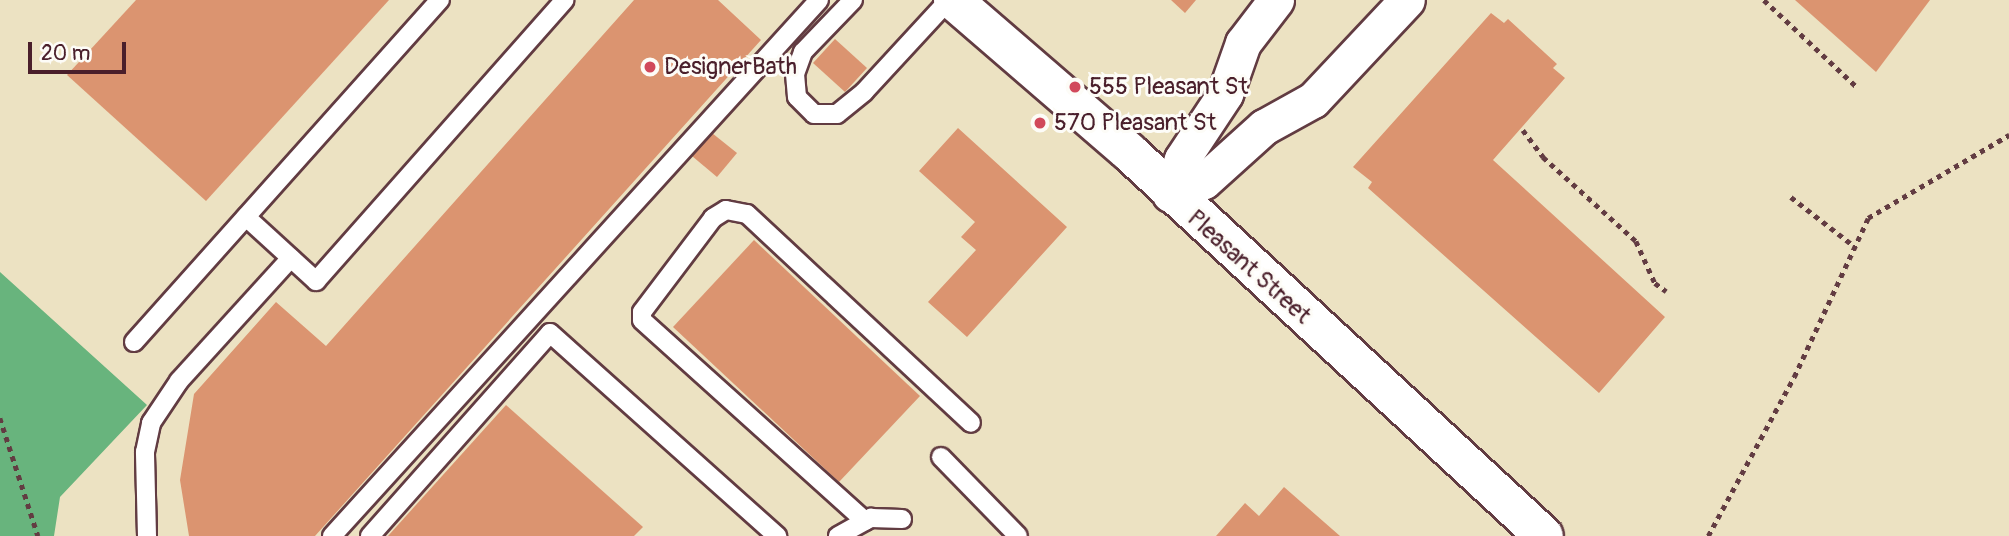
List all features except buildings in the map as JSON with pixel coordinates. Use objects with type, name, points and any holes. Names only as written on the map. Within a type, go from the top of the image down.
[{"type":"street","name":"Pleasant Street","points":[[951,0],[1129,152],[1170,194],[1544,536]]},
{"type":"street","points":[[1170,194],[1182,159],[1226,94],[1243,43],[1276,0]]},
{"type":"street","points":[[1170,194],[1204,181],[1264,127],[1322,93],[1407,0]]},
{"type":"lane","points":[[134,342],[440,0]]},
{"type":"lane","points":[[246,217],[316,281],[565,0]]},
{"type":"lane","points":[[332,536],[819,0]]},
{"type":"lane","points":[[853,0],[803,52],[795,74],[797,97],[814,114],[837,114],[864,92],[951,0]]},
{"type":"lane","points":[[865,521],[642,320],[642,312],[713,218],[726,210],[747,214],[971,423]]},
{"type":"lane","points":[[147,536],[145,452],[151,423],[178,380],[291,258]]},
{"type":"lane","points":[[370,536],[550,333],[777,536]]},
{"type":"lane","points":[[940,457],[1018,536]]},
{"type":"lane","points":[[838,536],[865,521],[883,516],[902,519]]},
{"type":"path","points":[[1765,0],[1858,88]]},
{"type":"path","points":[[1524,130],[1543,157],[1636,241],[1655,284],[1666,291]]},
{"type":"path","points":[[1708,536],[1794,377],[1868,218],[1878,209],[2009,135]]},
{"type":"path","points":[[1791,197],[1854,247]]},
{"type":"path","points":[[0,418],[38,536]]},
{"type":"green space","points":[[0,272],[147,405],[60,497],[54,536],[0,536]]},
{"type":"place","name":"DesignerBath","points":[[650,67]]},
{"type":"place","name":"555 Pleasant St","points":[[1075,87]]},
{"type":"place","name":"570 Pleasant St","points":[[1040,123]]}]
